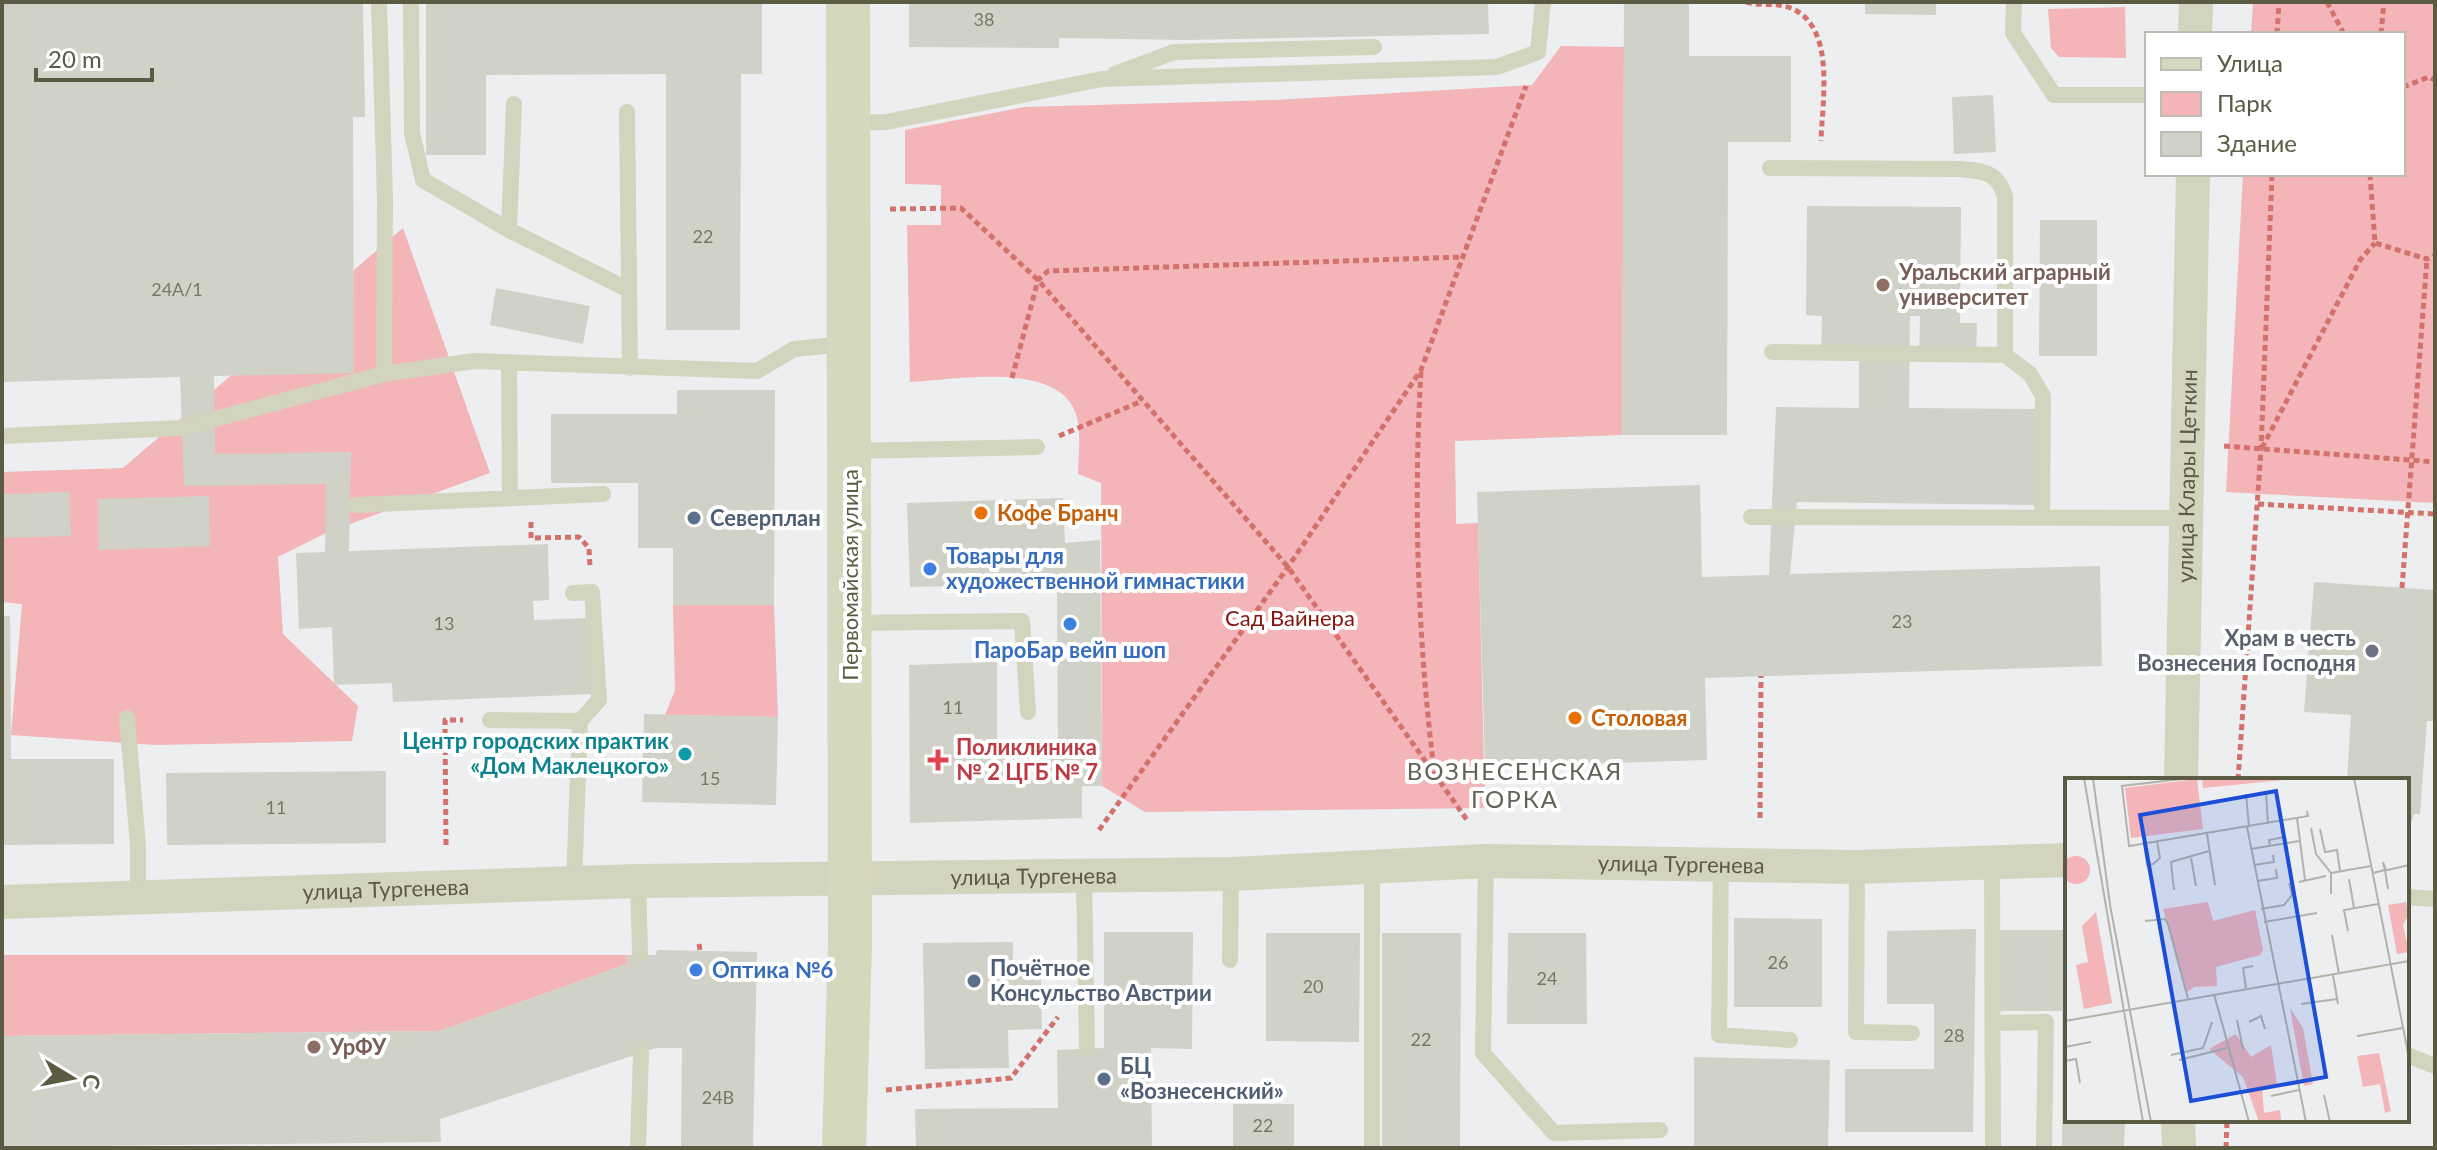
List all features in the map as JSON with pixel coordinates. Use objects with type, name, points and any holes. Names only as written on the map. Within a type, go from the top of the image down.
[{"type":"street","name":"Первомайская улица","points":[[844,1148],[850,881],[851,623],[848,2]]},
{"type":"street","points":[[2195,32],[2196,2]]},
{"type":"street","name":"улица Клары Цеткин","points":[[2181,778],[2193,176]]},
{"type":"street","name":"улица Тургенева","points":[[2,902],[138,895],[638,881],[850,881],[1231,874],[1486,861],[1857,867],[2065,860]]},
{"type":"street","points":[[2178,1122],[2179,1148]]},
{"type":"lane","points":[[379,2],[385,199],[384,374]]},
{"type":"lane","points":[[411,2],[412,133],[423,180],[509,230],[627,289]]},
{"type":"lane","points":[[1102,79],[1497,67],[1538,52],[1543,2]]},
{"type":"lane","points":[[2014,2],[2013,33],[2054,95],[2145,95]]},
{"type":"lane","points":[[849,123],[886,122],[1102,79],[1174,52],[1374,47]]},
{"type":"lane","points":[[509,230],[514,104]]},
{"type":"lane","points":[[627,112],[630,368]]},
{"type":"lane","points":[[1770,168],[1960,169],[1987,171],[2000,181],[2005,196],[2005,355]]},
{"type":"lane","points":[[2,436],[181,428],[384,374],[474,361],[757,371],[794,349],[849,344]]},
{"type":"lane","points":[[1772,352],[2005,355],[2030,374],[2043,396],[2042,517]]},
{"type":"lane","points":[[509,362],[510,498]]},
{"type":"lane","points":[[850,451],[1037,447]]},
{"type":"lane","points":[[356,505],[603,494]]},
{"type":"lane","points":[[1751,517],[2185,518]]},
{"type":"lane","points":[[573,593],[592,592],[599,700],[580,721],[574,884]]},
{"type":"lane","points":[[851,623],[1022,621],[1028,712]]},
{"type":"lane","points":[[127,718],[138,845],[138,895]]},
{"type":"lane","points":[[490,720],[580,721]]},
{"type":"lane","points":[[1486,861],[1483,1053],[1554,1133],[1660,1130]]},
{"type":"lane","points":[[1992,863],[1993,1148]]},
{"type":"lane","points":[[1721,865],[1719,1035],[1790,1040]]},
{"type":"lane","points":[[1372,866],[1372,1148]]},
{"type":"lane","points":[[1857,867],[1856,1032],[1912,1033]]},
{"type":"lane","points":[[1230,960],[1231,874]]},
{"type":"lane","points":[[1084,877],[1087,1049]]},
{"type":"lane","points":[[638,881],[640,954]]},
{"type":"lane","points":[[2409,897],[2435,899]]},
{"type":"lane","points":[[1993,1023],[2046,1022],[2044,1148]]},
{"type":"lane","points":[[638,1148],[641,1052]]},
{"type":"lane","points":[[2409,1056],[2435,1066]]},
{"type":"path","points":[[1746,2],[1786,6],[1812,24],[1822,56],[1820,169]]},
{"type":"path","points":[[2277,32],[2279,2]]},
{"type":"path","points":[[2327,2],[2343,32]]},
{"type":"path","points":[[2381,32],[2384,2]]},
{"type":"path","points":[[1099,830],[1288,567],[1421,370],[1538,52]]},
{"type":"path","points":[[2405,86],[2429,77],[2435,80]]},
{"type":"path","points":[[2238,778],[2258,504],[2272,176]]},
{"type":"path","points":[[2261,449],[2360,260],[2375,243],[2370,176]]},
{"type":"path","points":[[886,209],[961,208],[1038,280],[1288,567],[1435,779],[1467,820]]},
{"type":"path","points":[[2375,243],[2427,259],[2435,255]]},
{"type":"path","points":[[1012,378],[1038,280],[1048,271],[1463,257]]},
{"type":"path","points":[[2402,588],[2427,259]]},
{"type":"path","points":[[1421,370],[1415,468],[1427,715],[1435,779]]},
{"type":"path","points":[[1037,447],[1142,401]]},
{"type":"path","points":[[2187,444],[2435,462]]},
{"type":"path","points":[[2258,504],[2435,514]]},
{"type":"path","points":[[531,538],[579,537]]},
{"type":"path","points":[[1760,818],[1761,676]]},
{"type":"path","points":[[445,720],[446,845]]},
{"type":"path","points":[[877,1091],[1011,1078],[1086,984]]},
{"type":"path","points":[[2226,1148],[2227,1122]]},
{"type":"green space","points":[[2253,2],[2435,2],[2435,503],[2226,492],[2243,176],[2405,176],[2405,32],[2251,32]]},
{"type":"green space","points":[[2125,7],[2126,58],[2059,57],[2051,48],[2048,9]]},
{"type":"green space","name":"Сад Вайнера","points":[[1561,46],[1624,47],[1622,435],[1455,441],[1456,524],[1478,523],[1485,808],[1145,812],[1102,786],[1101,483],[1078,474],[1079,431],[1073,407],[1061,393],[1022,379],[974,377],[910,382],[907,225],[941,225],[941,185],[905,184],[905,130],[1024,107],[1275,100],[1532,85]]},
{"type":"green space","points":[[403,228],[490,473],[328,532],[278,557],[283,634],[358,706],[352,741],[156,745],[11,735],[22,604],[2,602],[2,472],[123,468]]},
{"type":"green space","points":[[673,605],[774,605],[778,717],[665,715],[675,690]]},
{"type":"green space","points":[[2,955],[627,955],[627,964],[440,1031],[2,1036]]},
{"type":"building","points":[[2,2],[363,2],[365,117],[353,117],[354,373],[214,376],[215,454],[351,452],[349,551],[548,544],[549,600],[533,601],[534,620],[589,618],[592,694],[393,702],[392,683],[334,685],[332,627],[299,629],[296,553],[325,552],[326,484],[184,486],[180,377],[2,382]]},
{"type":"building","points":[[426,2],[762,2],[762,74],[741,74],[740,330],[666,330],[666,74],[486,75],[486,155],[426,155]]},
{"type":"building","points":[[909,2],[1488,2],[1489,34],[1187,40],[1059,38],[1059,48],[909,47]]},
{"type":"building","points":[[1624,2],[1689,2],[1689,56],[1791,56],[1791,142],[1728,142],[1727,435],[1622,435]]},
{"type":"building","points":[[1865,2],[1936,2],[1936,15],[1865,14]]},
{"type":"building","points":[[1993,95],[1996,152],[1954,154],[1952,97]]},
{"type":"building","points":[[1807,206],[1961,207],[1960,323],[1977,323],[1976,361],[1919,360],[1920,316],[1910,316],[1909,408],[2037,409],[2035,505],[1797,502],[1790,574],[2100,566],[2102,666],[1705,678],[1707,760],[1485,767],[1477,492],[1700,485],[1702,577],[1769,575],[1776,407],[1859,408],[1859,360],[1821,359],[1822,316],[1806,315]]},
{"type":"building","points":[[2040,220],[2097,220],[2097,356],[2039,356]]},
{"type":"building","points":[[496,288],[590,306],[583,344],[490,325]]},
{"type":"building","points":[[677,390],[775,390],[774,605],[673,605],[673,548],[638,548],[638,483],[551,483],[551,414],[677,414]]},
{"type":"building","points":[[69,492],[71,536],[2,538],[2,494]]},
{"type":"building","points":[[209,496],[210,546],[99,550],[98,499]]},
{"type":"building","points":[[1063,498],[1065,543],[1100,540],[1102,786],[1082,786],[1082,818],[910,823],[909,665],[997,662],[997,751],[1058,749],[1057,584],[910,587],[907,503]]},
{"type":"building","name":"Храм в честь Вознесения Господня","points":[[2314,582],[2435,590],[2435,721],[2427,721],[2420,814],[2414,814],[2409,831],[2409,778],[2347,778],[2351,715],[2304,712]]},
{"type":"building","points":[[2,616],[10,616],[11,759],[114,759],[114,844],[2,845]]},
{"type":"building","points":[[644,714],[778,717],[776,805],[642,802]]},
{"type":"building","points":[[386,771],[386,843],[167,845],[166,773]]},
{"type":"building","points":[[1734,918],[1822,919],[1822,1007],[1734,1007]]},
{"type":"building","points":[[1976,929],[1973,1132],[1845,1132],[1845,1069],[1934,1069],[1934,1004],[1887,1004],[1887,931]]},
{"type":"building","points":[[1999,930],[2065,930],[2065,1122],[2125,1122],[2124,1148],[2062,1148],[2062,1011],[2000,1011]]},
{"type":"building","points":[[1104,932],[1193,932],[1192,1049],[1151,1048],[1152,1148],[916,1148],[915,1109],[1058,1108],[1057,1050],[1104,1048]]},
{"type":"building","points":[[1266,933],[1360,933],[1359,1042],[1266,1041]]},
{"type":"building","points":[[1382,933],[1461,933],[1460,1148],[1382,1148]]},
{"type":"building","points":[[1508,933],[1586,933],[1587,1024],[1507,1024]]},
{"type":"building","points":[[1013,942],[1013,976],[1041,975],[1042,1029],[1008,1030],[1009,1068],[925,1069],[923,943]]},
{"type":"building","name":"УрФУ","points":[[657,950],[757,952],[753,1148],[681,1148],[682,1048],[656,1048],[440,1119],[441,1142],[2,1147],[2,1036],[440,1031],[627,964],[627,955],[656,955]]},
{"type":"building","points":[[1694,1057],[1830,1060],[1828,1148],[1694,1148]]},
{"type":"building","points":[[1233,1104],[1294,1104],[1294,1148],[1233,1148]]},
{"type":"place","name":"Уральский аграрный университет","points":[[1883,285]]},
{"type":"place","name":"Кофе Бранч","points":[[981,513]]},
{"type":"place","name":"Северплан","points":[[694,518]]},
{"type":"place","name":"Товары для художественной гимнастики","points":[[930,569]]},
{"type":"place","name":"ПароБар вейп шоп","points":[[1070,624]]},
{"type":"place","name":"Храм в честь Вознесения Господня","points":[[2372,651]]},
{"type":"place","name":"Столовая","points":[[1575,718]]},
{"type":"place","name":"Центр городских практик «Дом Маклецкого»","points":[[685,754]]},
{"type":"place","name":"Поликлиника № 2 ЦГБ № 7","points":[[938,760]]},
{"type":"place","name":"Оптика №6","points":[[696,970]]},
{"type":"place","name":"Почётное Консульство Австрии","points":[[974,981]]},
{"type":"place","name":"УрФУ","points":[[314,1047]]},
{"type":"place","name":"БЦ «Вознесенский»","points":[[1104,1079]]},
{"type":"district","name":"ВОЗНЕСЕНСКАЯ ГОРКА","points":[[1515,786]]}]
